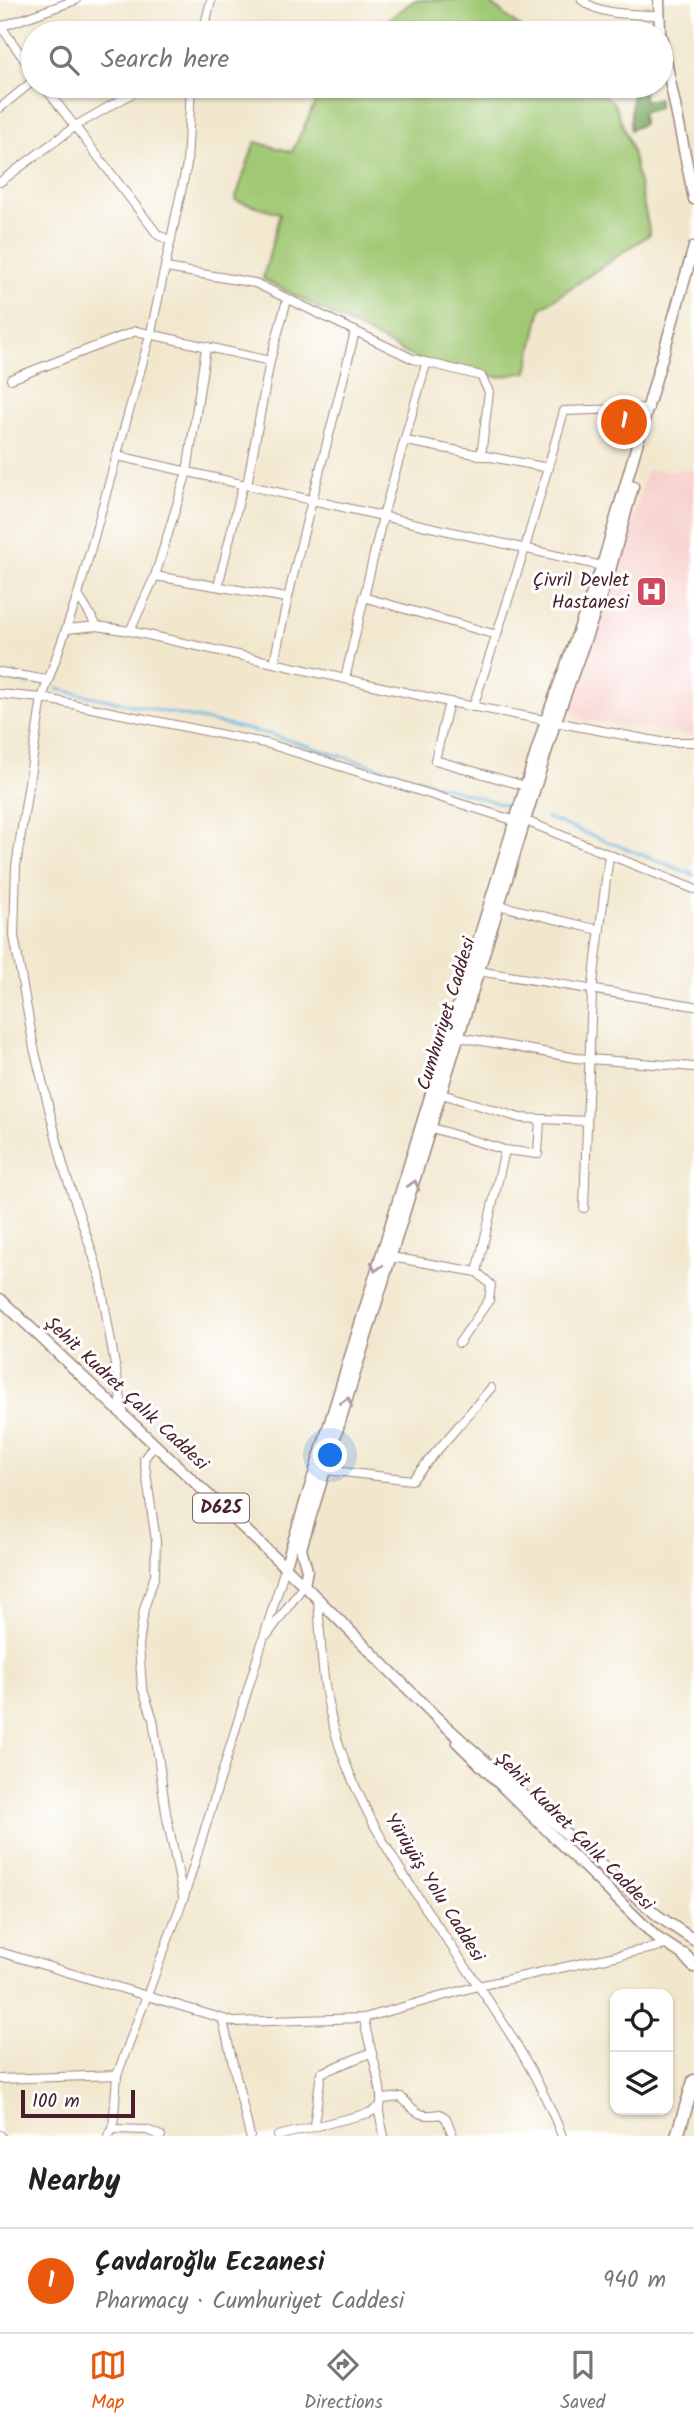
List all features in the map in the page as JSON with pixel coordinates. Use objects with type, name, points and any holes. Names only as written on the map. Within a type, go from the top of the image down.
[{"type":"highway","points":[[677,2136],[694,2081]]},
{"type":"main road","points":[[658,21],[659,0]]},
{"type":"main road","points":[[673,94],[694,199]]},
{"type":"main road","name":"Cumhuriyet Caddesi","points":[[285,1568],[602,566],[694,247]]},
{"type":"main road","name":"Cumhuriyet Caddesi","points":[[304,1585],[307,1570],[301,1548],[432,1128],[454,1036],[498,905],[521,821],[525,786],[615,556],[631,502],[636,455]]},
{"type":"main road","name":"Şehit Kudret Çalık Caddesi","points":[[0,1299],[304,1585],[438,1719],[650,1909],[694,1940]]},
{"type":"main road","name":"Şehit Kudret Çalık Caddesi","points":[[438,1719],[451,1737],[666,1945],[691,1961]]},
{"type":"street","points":[[21,55],[0,26],[76,0]]},
{"type":"street","points":[[206,21],[211,0]]},
{"type":"street","points":[[582,0],[589,6],[626,14],[657,15]]},
{"type":"street","points":[[0,108],[21,91]]},
{"type":"street","points":[[54,98],[158,235],[171,241]]},
{"type":"street","points":[[0,182],[77,125],[124,98]]},
{"type":"street","points":[[124,1417],[99,1273],[64,1168],[34,1048],[13,936],[16,866],[42,698],[78,595],[118,456],[166,268],[190,147],[191,98]]},
{"type":"street","points":[[166,268],[255,283],[426,364],[481,376],[486,381],[489,392],[481,456]]},
{"type":"street","points":[[218,586],[245,485],[270,361],[287,300]]},
{"type":"street","points":[[274,663],[310,500],[337,411],[355,331]]},
{"type":"street","points":[[11,379],[129,332],[151,332],[206,348],[270,361]]},
{"type":"street","points":[[130,631],[155,576],[187,472],[206,348]]},
{"type":"street","points":[[345,679],[383,516],[426,364]]},
{"type":"street","points":[[473,707],[525,548],[564,411],[649,408]]},
{"type":"street","points":[[405,441],[549,468]]},
{"type":"street","points":[[118,456],[602,566]]},
{"type":"street","points":[[155,576],[287,598]]},
{"type":"street","points":[[78,595],[97,626]]},
{"type":"street","points":[[363,597],[497,635]]},
{"type":"street","points":[[67,629],[97,626],[130,631],[473,707],[661,742],[694,742]]},
{"type":"street","points":[[0,672],[47,680]]},
{"type":"street","points":[[0,694],[42,698],[270,744],[521,821],[694,889]]},
{"type":"street","points":[[449,702],[435,760],[525,786]]},
{"type":"street","points":[[583,1208],[592,992],[609,855]]},
{"type":"street","points":[[498,905],[599,930]]},
{"type":"street","points":[[478,971],[592,992],[694,1006]]},
{"type":"street","points":[[454,1036],[590,1059],[694,1066]]},
{"type":"street","points":[[442,1094],[520,1118],[586,1121]]},
{"type":"street","points":[[432,1128],[505,1150],[538,1154],[540,1119]]},
{"type":"street","points":[[477,1272],[505,1150]]},
{"type":"street","points":[[391,1257],[477,1272],[491,1285],[489,1300],[458,1343]]},
{"type":"street","points":[[326,1470],[412,1480],[491,1388]]},
{"type":"street","points":[[153,1445],[144,1459],[156,1541],[155,1575],[144,1609],[139,1645],[142,1687],[153,1719],[166,1813],[184,1897]]},
{"type":"street","points":[[161,2136],[147,2130],[111,2133],[117,2075],[184,1897],[285,1568]]},
{"type":"street","points":[[264,1639],[304,1585]]},
{"type":"street","name":"Yürüyüş Yolu Caddesi","points":[[318,1599],[324,1681],[336,1736],[379,1835],[528,2063],[562,2136]]},
{"type":"street","points":[[0,1952],[223,2021],[364,2018],[478,1986],[666,1945]]},
{"type":"street","points":[[364,2018],[370,2053],[383,2099],[378,2108],[384,2136]]},
{"type":"street","points":[[223,2021],[250,2136]]},
{"type":"street","points":[[314,2125],[321,2073],[370,2053]]},
{"type":"street","points":[[0,2079],[117,2075]]},
{"type":"street","points":[[383,2099],[401,2097],[415,2114],[422,2117],[440,2114],[446,2118],[453,2136]]},
{"type":"street","points":[[278,2136],[295,2134],[314,2125],[378,2108]]},
{"type":"shaded area","name":"Çivril Devlet Hastanesi","points":[[646,470],[694,470],[694,736],[582,720],[569,708],[630,532]]},
{"type":"green space","points":[[415,0],[486,0],[512,21],[387,21]]},
{"type":"green space","points":[[317,98],[608,98],[614,103],[631,147],[650,234],[541,308],[527,372],[499,377],[427,364],[263,279],[280,213],[235,200],[255,142],[292,152]]},
{"type":"green space","points":[[632,98],[644,98],[645,101],[658,98],[658,108],[642,112],[643,124],[630,130]]},
{"type":"waterway","points":[[0,678],[30,684]]},
{"type":"waterway","points":[[57,689],[265,733],[508,806]]},
{"type":"waterway","points":[[547,818],[694,875]]},
{"type":"place","name":"Çavdaroğlu Eczanesi","points":[[624,422]]},
{"type":"place","name":"Çivril Devlet Hastanesi","points":[[652,592]]}]
